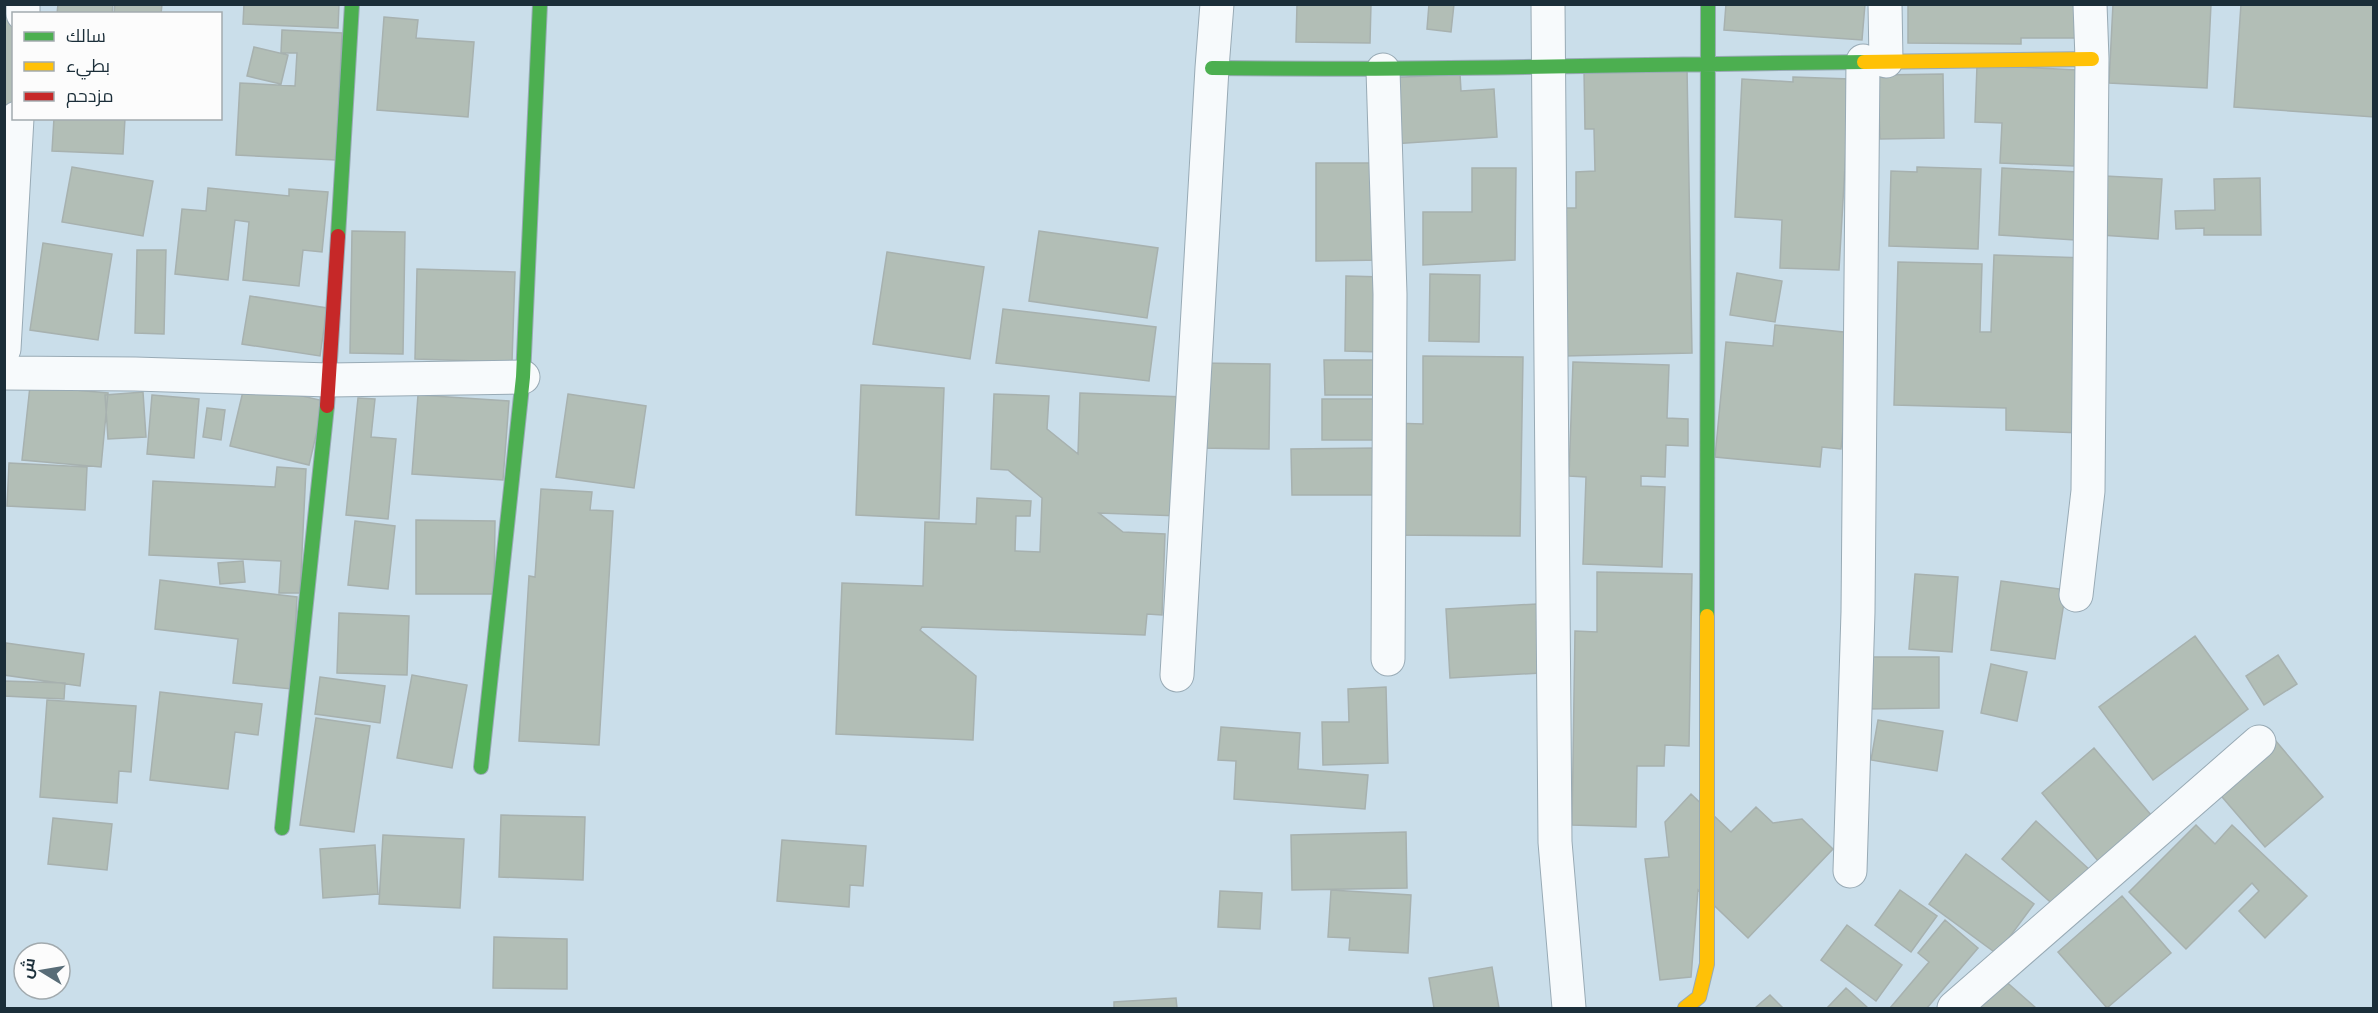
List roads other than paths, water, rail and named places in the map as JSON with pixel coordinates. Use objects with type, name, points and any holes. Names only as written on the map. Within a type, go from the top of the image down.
[{"type":"street","points":[[282,828],[330,380],[352,4]]},
{"type":"street","points":[[482,767],[523,377],[540,4]]},
{"type":"street","points":[[1177,675],[1217,4]]},
{"type":"street","points":[[1548,4],[1554,842],[1569,1008]]},
{"type":"street","points":[[1684,1008],[1699,997],[1707,964],[1708,4]]},
{"type":"street","points":[[1850,871],[1874,61],[1885,4]]},
{"type":"street","points":[[2076,595],[2088,491],[2092,59],[2090,4]]},
{"type":"street","points":[[1212,68],[1383,70],[1549,64],[2092,59]]},
{"type":"street","points":[[1383,70],[1390,294],[1388,659]]},
{"type":"street","points":[[4,349],[17,120]]},
{"type":"street","points":[[4,373],[135,374],[330,380],[523,377]]},
{"type":"street","points":[[1954,1008],[2259,742]]}]
